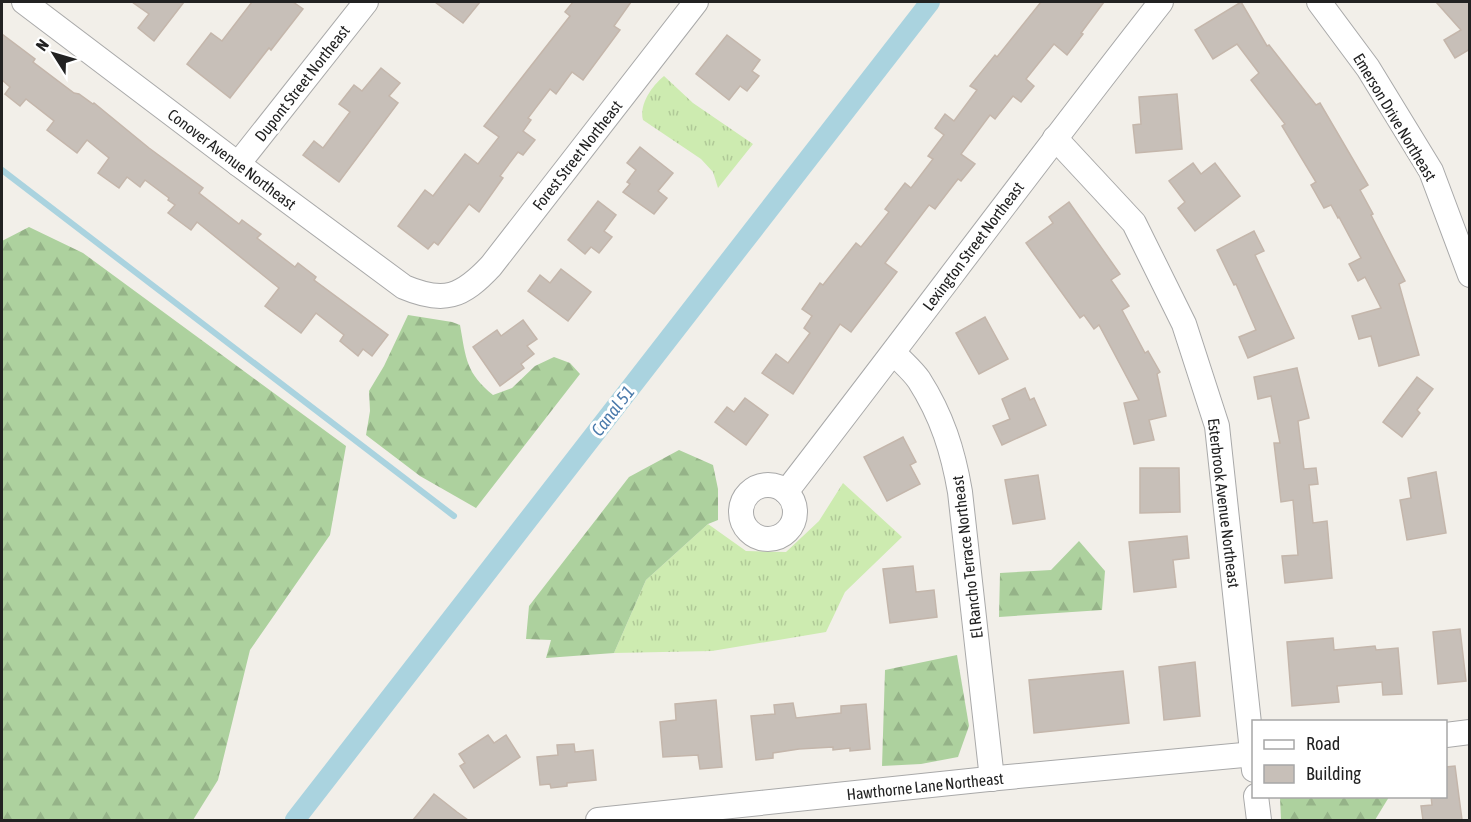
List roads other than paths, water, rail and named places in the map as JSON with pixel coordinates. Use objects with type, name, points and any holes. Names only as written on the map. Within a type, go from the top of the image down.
[{"type":"street","name":"Conover Avenue Northeast","points":[[24,2],[404,287],[433,297],[448,296]]},
{"type":"street","name":"Dupont Street Northeast","points":[[238,164],[366,2]]},
{"type":"street","name":"Forest Street Northeast","points":[[448,296],[477,281],[491,266],[696,2]]},
{"type":"street","name":"Lexington Street Northeast","points":[[786,492],[894,353],[1054,138],[1161,2]]},
{"type":"street","name":"Emerson Drive Northeast","points":[[1318,2],[1368,68],[1431,171],[1470,275]]},
{"type":"street","name":"Esterbrook Avenue Northeast","points":[[1054,138],[1134,223],[1184,324],[1217,426],[1252,750]]},
{"type":"street","name":"El Rancho Terrace Northeast","points":[[894,353],[918,379],[940,419],[953,452],[960,492],[992,779]]},
{"type":"street","points":[[1447,735],[1470,732]]},
{"type":"street","name":"Hawthorne Lane Northeast","points":[[598,820],[992,779],[1252,759]]},
{"type":"street","points":[[1256,798],[1259,820]]},
{"type":"waterway","name":"Canal 51","points":[[295,820],[930,2]]},
{"type":"waterway","points":[[2,170],[454,516]]}]
